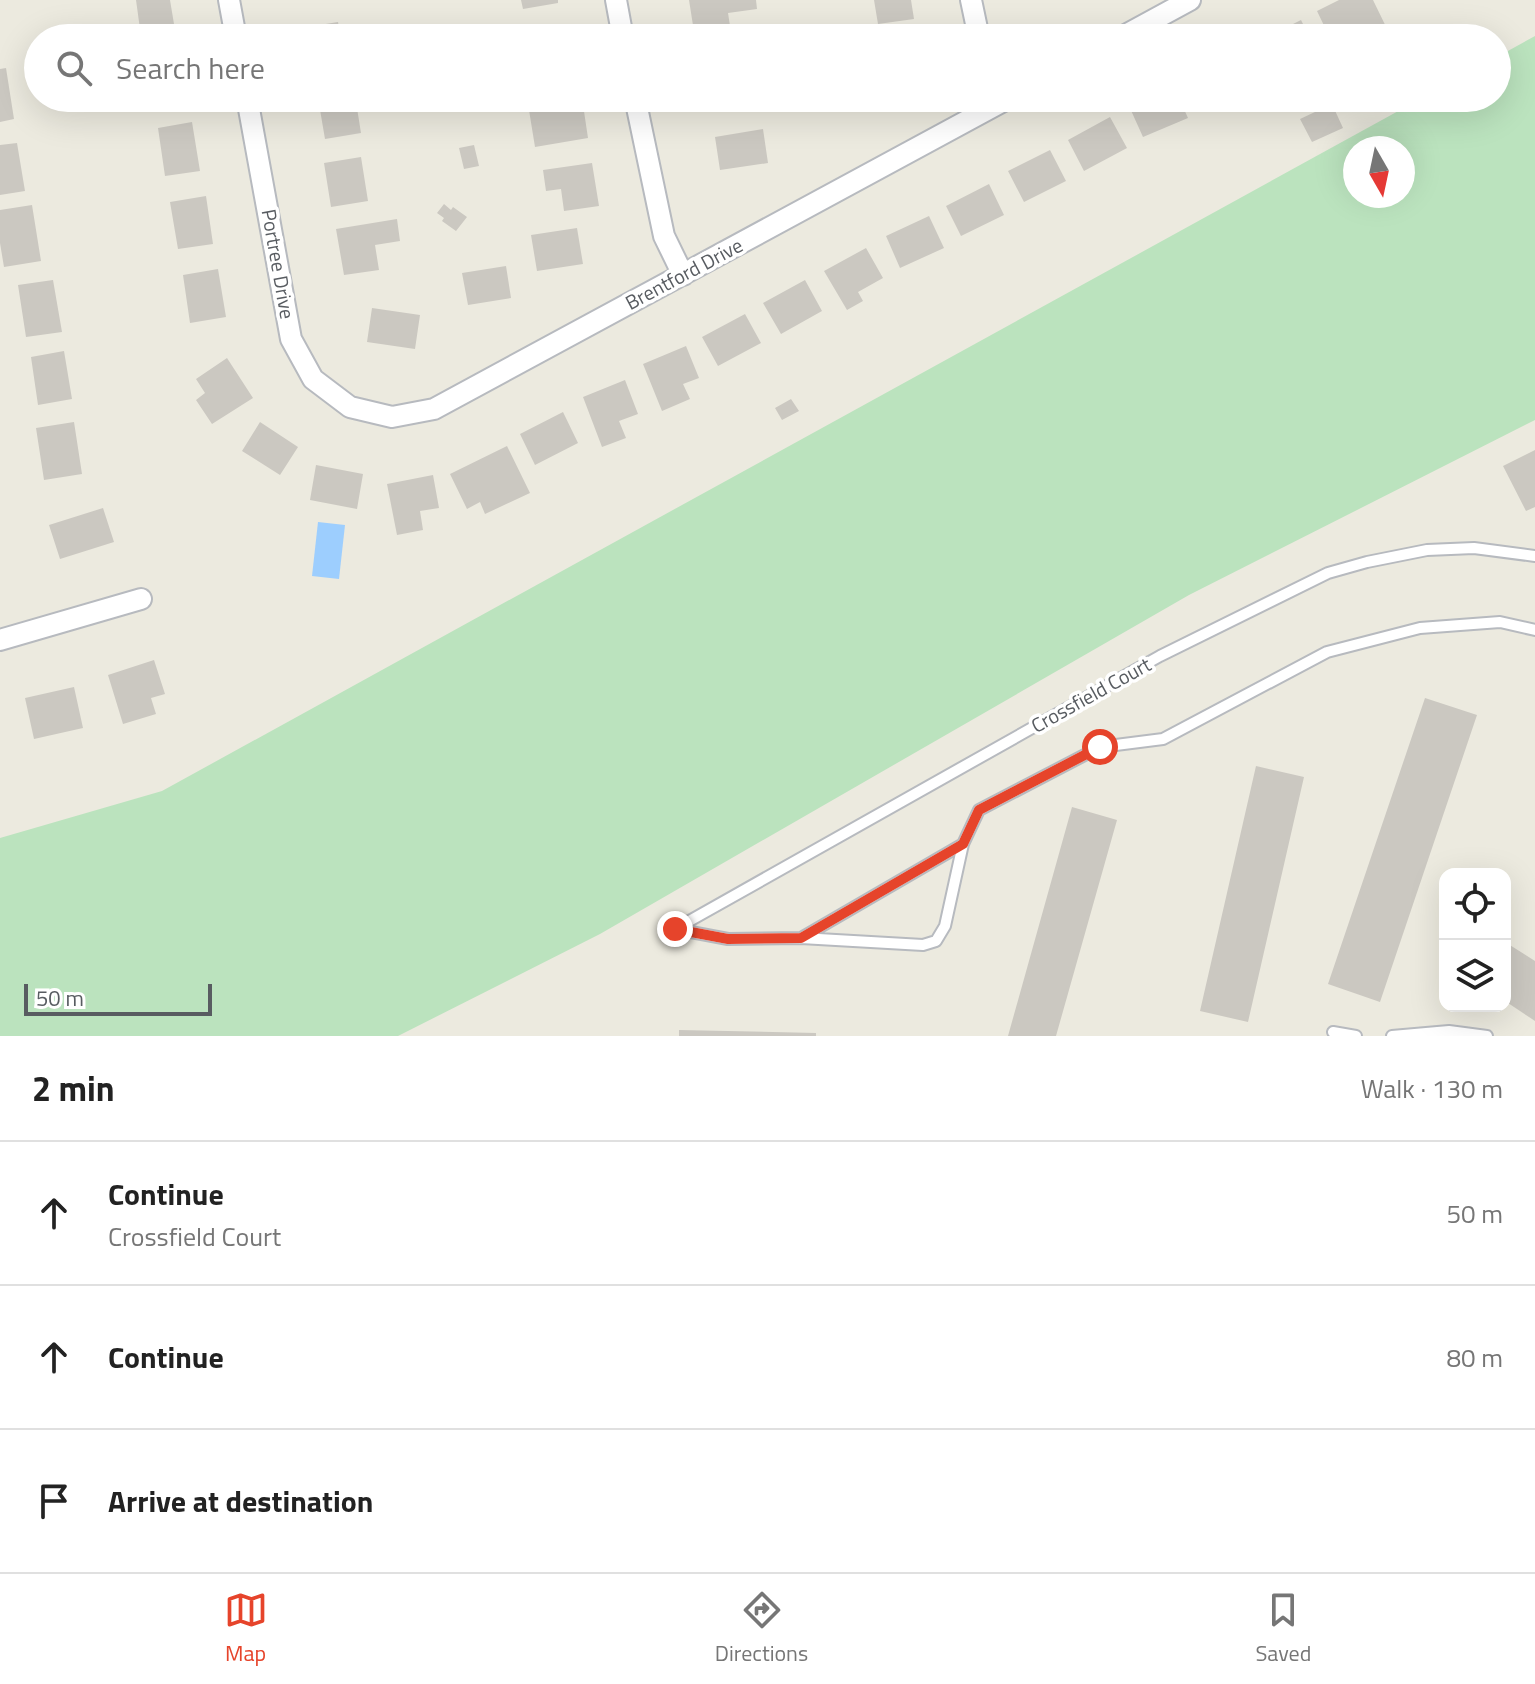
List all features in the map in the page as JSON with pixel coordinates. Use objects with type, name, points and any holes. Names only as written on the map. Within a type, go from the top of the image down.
[{"type":"street","points":[[229,0],[233,24]]},
{"type":"street","points":[[616,0],[620,24]]},
{"type":"street","points":[[971,0],[976,24]]},
{"type":"street","points":[[1146,24],[1190,0]]},
{"type":"street","name":"Portree Drive","points":[[250,112],[291,339],[313,379],[350,407]]},
{"type":"street","points":[[638,112],[664,236],[683,275]]},
{"type":"street","name":"Brentford Drive","points":[[350,407],[392,417],[434,409],[978,112]]},
{"type":"street","points":[[1,634],[141,599]]},
{"type":"lane","name":"Crossfield Court","points":[[801,938],[728,939],[675,929],[1160,656],[1328,573],[1427,550],[1474,548],[1535,556]]},
{"type":"lane","points":[[801,938],[923,945],[936,941],[945,926],[963,844],[979,810],[1100,747],[1163,739],[1327,652],[1420,628],[1500,622],[1535,630]]},
{"type":"lane","points":[[801,938],[963,844]]},
{"type":"lane","points":[[1392,1036],[1449,1031],[1487,1036]]},
{"type":"lane","points":[[1333,1032],[1356,1036]]},
{"type":"green space","points":[[1535,36],[1535,420],[1189,595],[600,934],[398,1036],[0,1036],[0,838],[162,791],[1343,141],[1343,208],[1415,208],[1415,136],[1353,136],[1397,112],[1511,112],[1511,49]]},
{"type":"water","points":[[318,522],[345,525],[339,579],[312,576]]},
{"type":"building","points":[[136,0],[170,0],[174,24],[139,24]]},
{"type":"building","points":[[521,0],[558,0],[558,3],[523,9]]},
{"type":"building","points":[[689,0],[756,0],[757,9],[728,13],[730,24],[693,24]]},
{"type":"building","points":[[874,0],[911,0],[914,19],[878,24]]},
{"type":"building","points":[[1339,0],[1373,0],[1385,24],[1323,24],[1317,11]]},
{"type":"building","points":[[6,68],[14,119],[0,122],[0,69]]},
{"type":"building","points":[[320,112],[358,112],[361,133],[325,139]]},
{"type":"building","points":[[529,112],[584,112],[588,138],[535,147]]},
{"type":"building","points":[[1132,112],[1185,112],[1188,118],[1143,137]]},
{"type":"building","points":[[1315,112],[1336,112],[1343,128],[1312,142],[1300,119]]},
{"type":"building","points":[[1110,117],[1127,148],[1084,171],[1068,140]]},
{"type":"building","points":[[192,122],[200,171],[165,176],[158,128]]},
{"type":"building","points":[[763,129],[768,163],[720,170],[715,137]]},
{"type":"building","points":[[17,143],[25,191],[0,195],[0,145]]},
{"type":"building","points":[[474,145],[479,166],[464,169],[459,148]]},
{"type":"building","points":[[1050,150],[1066,181],[1024,202],[1008,171]]},
{"type":"building","points":[[361,157],[368,201],[331,207],[324,163]]},
{"type":"building","points":[[592,163],[599,206],[564,211],[561,189],[546,191],[543,170]]},
{"type":"building","points":[[989,184],[1004,215],[961,236],[946,206]]},
{"type":"building","points":[[206,196],[213,244],[178,249],[170,202]]},
{"type":"building","points":[[444,204],[467,217],[456,231],[437,213]]},
{"type":"building","points":[[32,205],[41,261],[4,267],[0,210]]},
{"type":"building","points":[[929,216],[944,248],[900,268],[886,236]]},
{"type":"building","points":[[397,219],[400,241],[375,245],[379,270],[344,275],[336,229]]},
{"type":"building","points":[[577,228],[583,264],[537,271],[531,235]]},
{"type":"building","points":[[866,248],[883,278],[858,292],[863,301],[847,310],[824,271]]},
{"type":"building","points":[[506,266],[511,298],[468,305],[462,273]]},
{"type":"building","points":[[218,269],[226,317],[190,323],[183,275]]},
{"type":"building","points":[[53,280],[62,332],[26,337],[18,285]]},
{"type":"building","points":[[805,280],[822,311],[781,334],[763,303]]},
{"type":"building","points":[[372,308],[420,315],[415,349],[367,342]]},
{"type":"building","points":[[745,314],[761,343],[718,366],[702,337]]},
{"type":"building","points":[[686,346],[699,378],[683,384],[690,399],[662,411],[643,364]]},
{"type":"building","points":[[64,351],[72,399],[38,405],[31,357]]},
{"type":"building","points":[[227,358],[253,398],[212,424],[196,400],[205,393],[196,379]]},
{"type":"building","points":[[625,380],[638,414],[619,421],[626,438],[602,447],[583,397]]},
{"type":"building","points":[[791,399],[799,411],[782,420],[775,408]]},
{"type":"building","points":[[563,412],[578,443],[535,465],[520,434]]},
{"type":"building","points":[[74,422],[82,474],[44,480],[36,428]]},
{"type":"building","points":[[260,422],[298,447],[280,475],[242,451]]},
{"type":"building","points":[[507,446],[530,493],[485,514],[480,502],[467,509],[450,474]]},
{"type":"building","points":[[1535,450],[1535,507],[1526,511],[1503,466]]},
{"type":"building","points":[[316,465],[363,474],[357,509],[310,500]]},
{"type":"building","points":[[433,475],[439,508],[420,511],[423,530],[397,535],[387,484]]},
{"type":"building","points":[[103,508],[114,542],[60,559],[49,525]]},
{"type":"building","points":[[154,660],[165,694],[151,698],[156,714],[123,724],[108,675]]},
{"type":"building","points":[[74,687],[83,728],[34,739],[25,698]]},
{"type":"building","points":[[1425,698],[1477,715],[1380,1002],[1328,984]]},
{"type":"building","points":[[1256,766],[1304,777],[1248,1022],[1200,1011]]},
{"type":"building","points":[[1072,807],[1117,820],[1056,1036],[1008,1036]]},
{"type":"building","points":[[1511,946],[1535,961],[1535,1021],[1511,1005]]},
{"type":"building","points":[[679,1030],[816,1033],[816,1036],[679,1036]]},
{"type":"route","points":[[675,929],[728,939],[801,938],[963,844],[979,810],[1100,747]]}]
